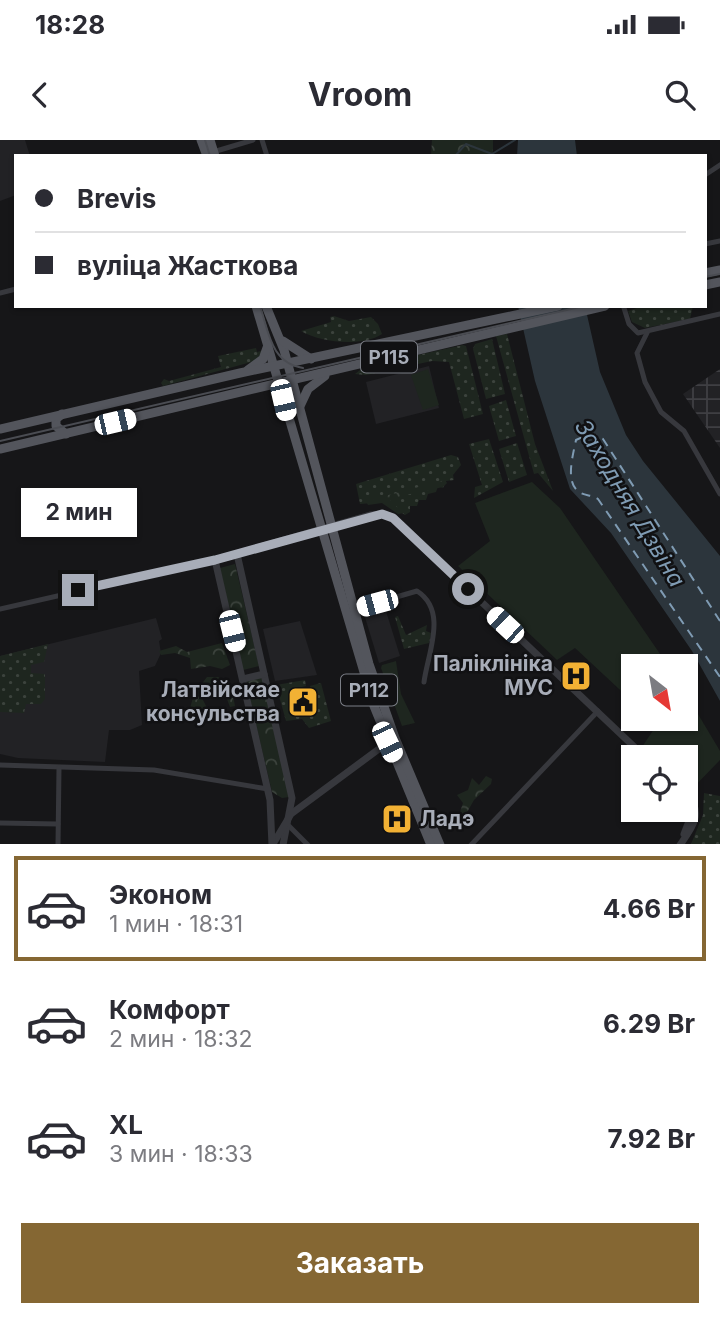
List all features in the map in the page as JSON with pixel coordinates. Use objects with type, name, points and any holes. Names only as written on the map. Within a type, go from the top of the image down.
[{"type":"main road","points":[[201,140],[210,154]]},
{"type":"main road","points":[[210,140],[210,154]]},
{"type":"main road","points":[[257,308],[275,367]]},
{"type":"main road","points":[[0,429],[288,364],[267,308]]},
{"type":"main road","name":"Р115","points":[[293,382],[551,308]]},
{"type":"main road","name":"Р115","points":[[288,364],[594,308]]},
{"type":"main road","points":[[279,337],[293,350],[311,359]]},
{"type":"main road","points":[[240,373],[259,363],[268,345]]},
{"type":"main road","name":"Р112","points":[[288,364],[300,406],[326,528]]},
{"type":"main road","name":"Р112","points":[[275,367],[286,415],[326,528],[391,740],[431,844]]},
{"type":"main road","points":[[300,406],[311,386],[332,372]]},
{"type":"main road","points":[[0,449],[293,382]]},
{"type":"main road","points":[[255,391],[274,396],[286,415]]},
{"type":"main road","points":[[62,414],[56,419],[55,426],[66,434]]},
{"type":"main road","points":[[40,419],[48,428],[44,439]]},
{"type":"main road","name":"Р112","points":[[391,740],[440,844]]},
{"type":"street","points":[[210,154],[253,140]]},
{"type":"street","points":[[624,308],[633,330],[648,333],[720,314]]},
{"type":"street","points":[[648,333],[637,353],[645,382],[661,412],[684,431],[720,494]]},
{"type":"street","points":[[0,609],[215,560],[377,514],[393,518],[633,745]]},
{"type":"street","points":[[237,554],[292,798],[289,826],[282,844]]},
{"type":"street","points":[[215,560],[268,789],[272,844]]},
{"type":"street","points":[[350,611],[417,591],[429,600],[436,618],[424,682]]},
{"type":"street","points":[[243,679],[264,674]]},
{"type":"street","points":[[472,844],[598,711]]},
{"type":"street","points":[[273,844],[291,814],[391,740]]},
{"type":"street","points":[[0,765],[154,770],[268,789]]},
{"type":"street","points":[[58,844],[59,768]]},
{"type":"street","points":[[680,844],[689,822]]},
{"type":"street","points":[[0,823],[58,824]]},
{"type":"street","points":[[289,826],[307,844]]},
{"type":"shaded area","points":[[0,140],[25,140],[29,154],[14,154],[14,196],[0,201]]},
{"type":"shaded area","points":[[429,366],[439,408],[376,424],[366,382]]},
{"type":"shaded area","points":[[720,369],[720,448],[683,394]]},
{"type":"shaded area","points":[[385,608],[400,656],[379,663],[364,614]]},
{"type":"shaded area","points":[[156,618],[162,639],[159,641],[161,653],[155,666],[139,671],[142,725],[130,730],[109,730],[105,762],[18,758],[0,754],[0,656]]},
{"type":"shaded area","points":[[300,621],[317,675],[275,681],[263,629]]},
{"type":"green space","points":[[432,140],[493,140],[493,154],[431,154]]},
{"type":"green space","points":[[637,308],[693,308],[690,319],[645,328],[632,322],[628,311]]},
{"type":"green space","points":[[330,317],[349,321],[371,317],[382,334],[364,341],[342,342],[330,341],[301,331],[331,322]]},
{"type":"green space","points":[[507,334],[535,444],[553,491],[538,473],[534,474],[496,336]]},
{"type":"green space","points":[[492,339],[505,394],[486,399],[473,349],[475,344]]},
{"type":"green space","points":[[466,346],[483,414],[464,419],[449,362],[432,361],[366,375],[355,374],[364,367]]},
{"type":"green space","points":[[256,348],[257,352],[264,350],[255,361],[163,386],[161,383],[164,379],[169,381],[221,367],[218,356]]},
{"type":"green space","points":[[428,369],[439,405],[423,410],[411,375]]},
{"type":"green space","points":[[506,400],[516,436],[499,441],[489,406]]},
{"type":"green space","points":[[489,439],[503,482],[474,498],[475,487],[482,485],[469,444]]},
{"type":"green space","points":[[517,443],[527,475],[509,482],[499,449]]},
{"type":"green space","points":[[451,455],[458,457],[461,465],[453,475],[454,480],[446,481],[443,488],[438,486],[436,492],[428,494],[426,500],[419,500],[417,506],[410,506],[410,512],[405,515],[386,502],[360,504],[356,484]]},
{"type":"green space","points":[[445,480],[447,483],[443,487],[392,498],[390,501],[404,513],[398,514],[382,503],[368,505],[366,501]]},
{"type":"green space","points":[[532,482],[560,508],[660,654],[621,654],[621,691],[575,648],[557,660],[458,566],[490,541],[475,503]]},
{"type":"green space","points":[[235,564],[259,666],[243,670],[220,568]]},
{"type":"green space","points":[[398,616],[406,635],[427,625],[426,631],[431,633],[429,643],[404,649],[395,617]]},
{"type":"green space","points":[[222,643],[230,665],[222,669],[210,666],[191,669],[190,658],[175,653],[161,655],[159,651],[176,646],[187,652]]},
{"type":"green space","points":[[48,644],[44,662],[31,665],[31,673],[45,674],[45,699],[41,704],[26,704],[24,713],[0,712],[0,656]]},
{"type":"green space","points":[[396,661],[401,694],[415,723],[402,726],[381,668],[382,665]]},
{"type":"green space","points":[[207,677],[218,677],[231,685],[235,706],[230,707],[224,691],[211,688],[201,696],[208,710],[206,715],[187,719],[194,694]]},
{"type":"green space","points":[[262,677],[289,797],[282,798],[272,792],[246,681]]},
{"type":"green space","points":[[305,680],[306,686],[293,689],[298,701],[297,707],[314,705],[310,686],[321,683],[331,721],[309,728],[302,719],[286,721],[276,685]]},
{"type":"green space","points":[[698,714],[720,751],[720,760],[698,783],[698,745],[643,745],[652,732],[698,732]]},
{"type":"green space","points":[[486,776],[492,779],[491,784],[474,800],[466,814],[462,815],[460,812],[463,803],[457,795],[468,790],[472,778],[479,785]]},
{"type":"green space","points":[[704,793],[720,796],[720,844],[691,844],[703,815]]},
{"type":"water","points":[[518,140],[575,140],[577,154],[517,154]]},
{"type":"water","name":"Заходняя Дзвіна","points":[[518,308],[585,308],[600,372],[626,435],[643,461],[720,556],[720,701],[698,662],[698,654],[694,654],[611,533],[570,489],[535,381]]},
{"type":"waterway","points":[[492,154],[515,140]]},
{"type":"waterway","points":[[457,154],[466,144],[492,154]]},
{"type":"ferry route","points":[[720,621],[603,439],[591,433],[576,440],[571,469],[576,489],[598,499],[720,677]]},
{"type":"tram line","points":[[205,140],[209,154]]},
{"type":"tram line","points":[[707,277],[720,274]]},
{"type":"tram line","points":[[261,308],[269,336],[278,353],[292,365],[303,368]]},
{"type":"tram line","points":[[0,441],[575,308]]},
{"type":"place","name":"Паліклініка МУС","points":[[576,676]]},
{"type":"place","name":"Латвійскае консульства","points":[[303,702]]},
{"type":"place","name":"Ладэ","points":[[397,819]]},
{"type":"route","points":[[78,590],[215,560],[377,514],[393,518],[468,589]]}]
